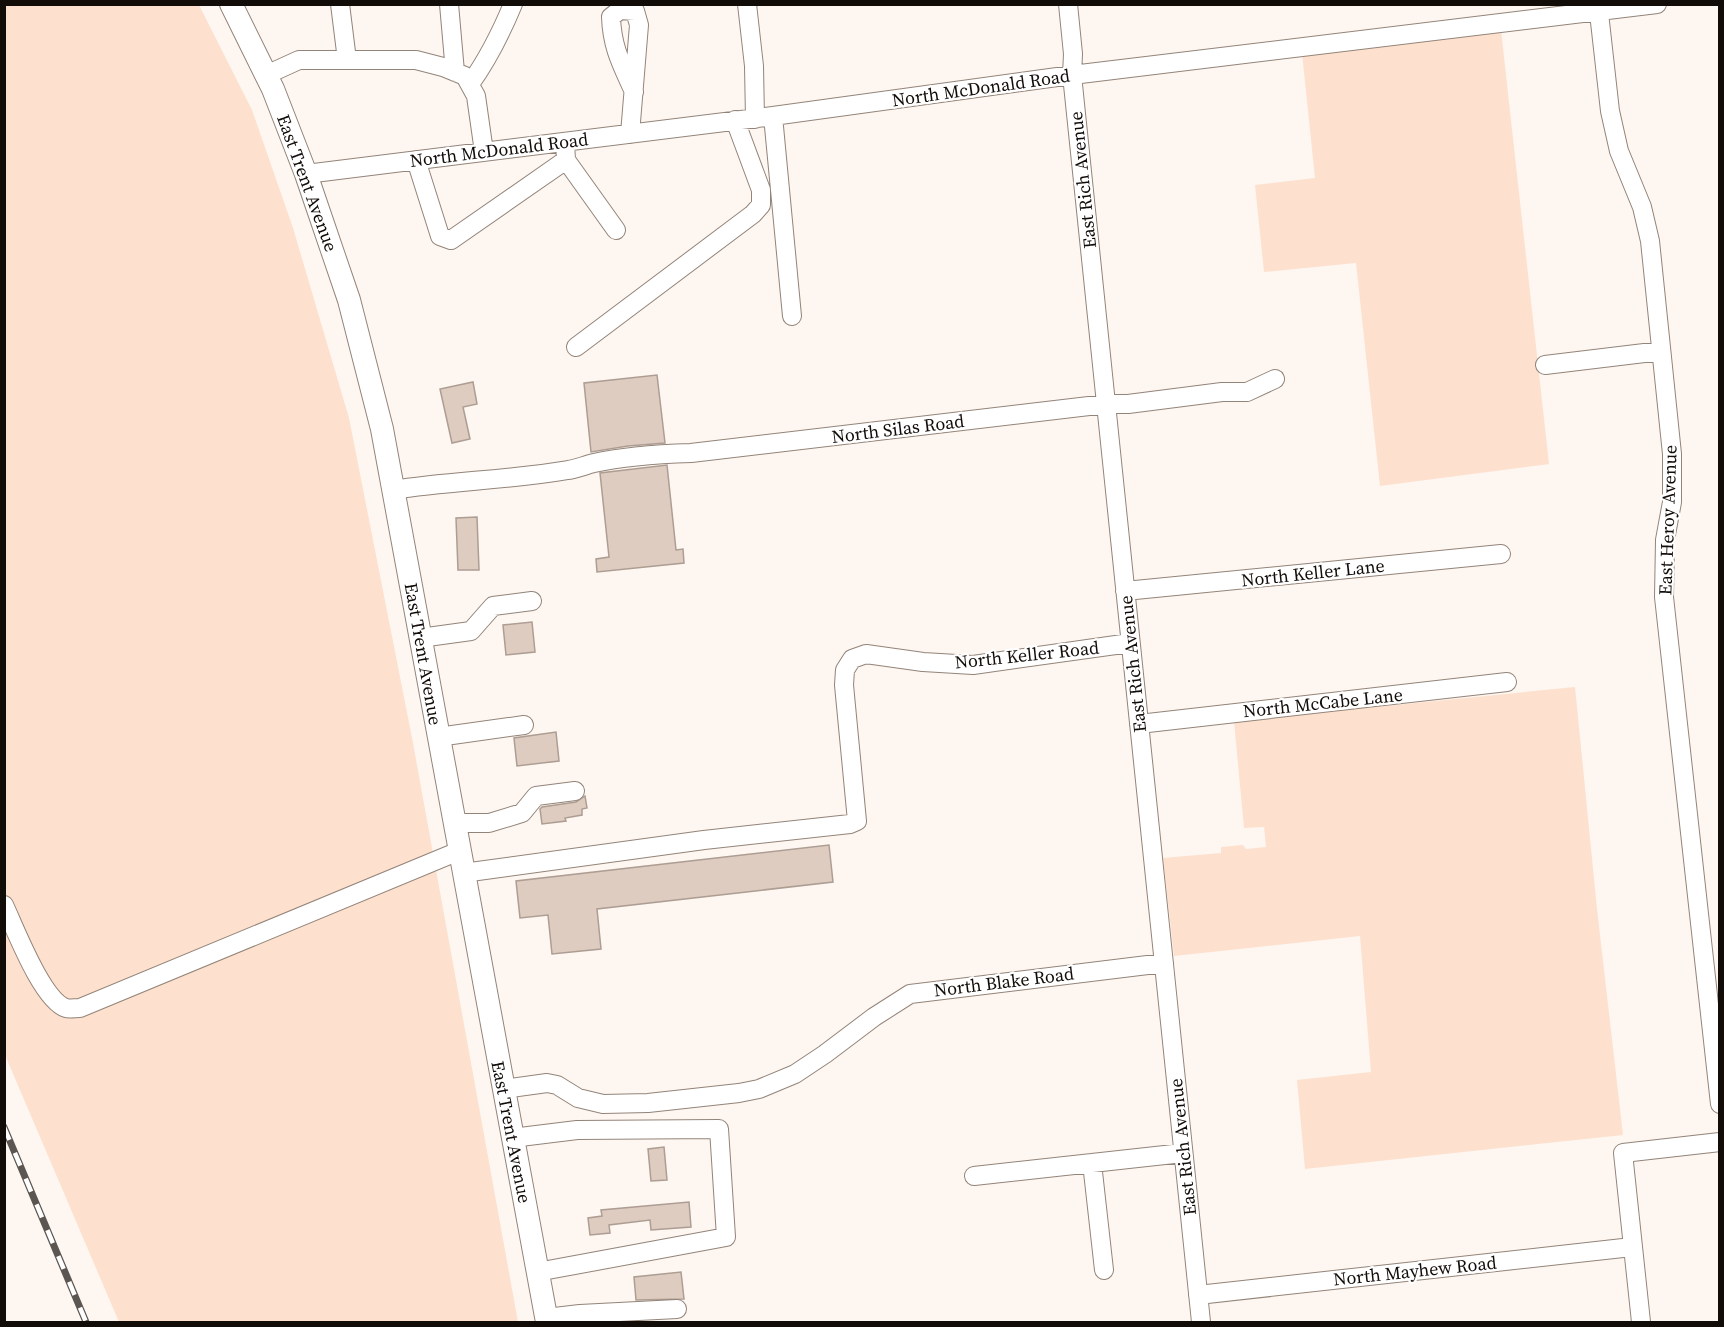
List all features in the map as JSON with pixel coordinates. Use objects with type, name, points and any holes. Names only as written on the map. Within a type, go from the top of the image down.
[{"type":"main road","name":"East Trent Avenue","points":[[231,4],[266,75],[306,174],[349,300],[382,429],[546,1320]]},
{"type":"street","points":[[340,4],[347,60]]},
{"type":"street","points":[[449,4],[455,72]]},
{"type":"street","points":[[470,84],[488,57],[513,4]]},
{"type":"street","points":[[747,4],[754,66],[764,118],[792,316]]},
{"type":"street","name":"East Rich Avenue","points":[[1068,4],[1073,54],[1072,75],[1201,1323]]},
{"type":"street","name":"North McDonald Road","points":[[306,174],[484,152],[566,151],[630,134],[764,118],[1072,75],[1657,4]]},
{"type":"street","name":"East Heroy Avenue","points":[[1599,12],[1610,111],[1617,141],[1642,207],[1650,241],[1672,454],[1672,502],[1665,540],[1664,597],[1719,1104]]},
{"type":"street","points":[[266,75],[299,60],[416,60],[455,72],[465,76],[477,96],[484,152]]},
{"type":"street","points":[[630,134],[634,92]]},
{"type":"street","points":[[576,347],[761,206],[761,190],[735,120]]},
{"type":"street","points":[[416,160],[440,236],[451,240],[566,151],[616,230]]},
{"type":"street","points":[[1545,365],[1661,351]]},
{"type":"street","name":"North Silas Road","points":[[393,490],[436,483],[476,481],[569,470],[595,462],[667,453],[690,453],[1222,392],[1247,393],[1275,379]]},
{"type":"street","name":"North Keller Lane","points":[[1125,591],[1501,554]]},
{"type":"street","points":[[420,638],[471,631],[493,606],[532,601]]},
{"type":"street","name":"North Keller Road","points":[[461,862],[850,824],[857,821],[844,685],[845,670],[852,658],[866,654],[923,662],[973,665],[1130,644]]},
{"type":"street","name":"North McCabe Lane","points":[[1139,724],[1507,682]]},
{"type":"street","points":[[438,736],[524,725]]},
{"type":"street","points":[[454,824],[489,824],[522,813],[536,796],[575,791]]},
{"type":"street","points":[[4,905],[42,986],[56,1002],[66,1008],[80,1008],[461,862]]},
{"type":"street","name":"North Blake Road","points":[[503,1089],[547,1083],[588,1102],[603,1104],[648,1103],[739,1093],[759,1089],[795,1074],[910,994],[1164,963]]},
{"type":"street","points":[[512,1138],[577,1130],[719,1129],[726,1237],[537,1272]]},
{"type":"street","points":[[1641,1323],[1623,1153],[1719,1142]]},
{"type":"street","points":[[974,1176],[1183,1152]]},
{"type":"street","points":[[1092,1163],[1104,1270]]},
{"type":"street","name":"North Mayhew Road","points":[[1198,1295],[1632,1247]]},
{"type":"street","points":[[546,1320],[580,1314],[677,1309]]},
{"type":"shaded area","points":[[5,5],[199,5],[252,110],[293,228],[349,418],[413,743],[518,1322],[119,1322],[5,1055]]},
{"type":"shaded area","points":[[1501,30],[1549,464],[1380,486],[1356,263],[1264,272],[1255,185],[1315,178],[1302,53]]},
{"type":"shaded area","points":[[1575,687],[1623,1135],[1305,1169],[1297,1080],[1371,1072],[1360,936],[1174,956],[1163,858],[1221,853],[1221,847],[1243,845],[1246,849],[1266,847],[1264,827],[1244,828],[1234,721]]},
{"type":"building","points":[[657,375],[665,443],[591,452],[584,383]]},
{"type":"building","points":[[473,382],[477,404],[463,407],[470,439],[452,443],[440,389]]},
{"type":"building","points":[[667,465],[676,550],[683,549],[684,563],[597,572],[596,559],[609,557],[600,473]]},
{"type":"building","points":[[477,517],[479,570],[458,570],[456,518]]},
{"type":"building","points":[[532,622],[535,652],[506,655],[503,625]]},
{"type":"building","points":[[556,732],[559,761],[517,766],[514,738]]},
{"type":"building","points":[[585,796],[587,808],[582,809],[582,815],[565,818],[566,821],[542,824],[540,809],[542,807],[576,802]]},
{"type":"building","points":[[829,845],[833,882],[597,909],[601,949],[552,954],[548,915],[520,918],[516,881]]},
{"type":"building","points":[[664,1147],[667,1180],[651,1181],[648,1149]]},
{"type":"building","points":[[689,1202],[691,1227],[651,1230],[650,1220],[609,1225],[610,1233],[590,1235],[588,1218],[602,1216],[601,1210]]},
{"type":"building","points":[[681,1272],[684,1299],[636,1300],[634,1277]]},
{"type":"railway","points":[[4,1127],[86,1322]]}]
